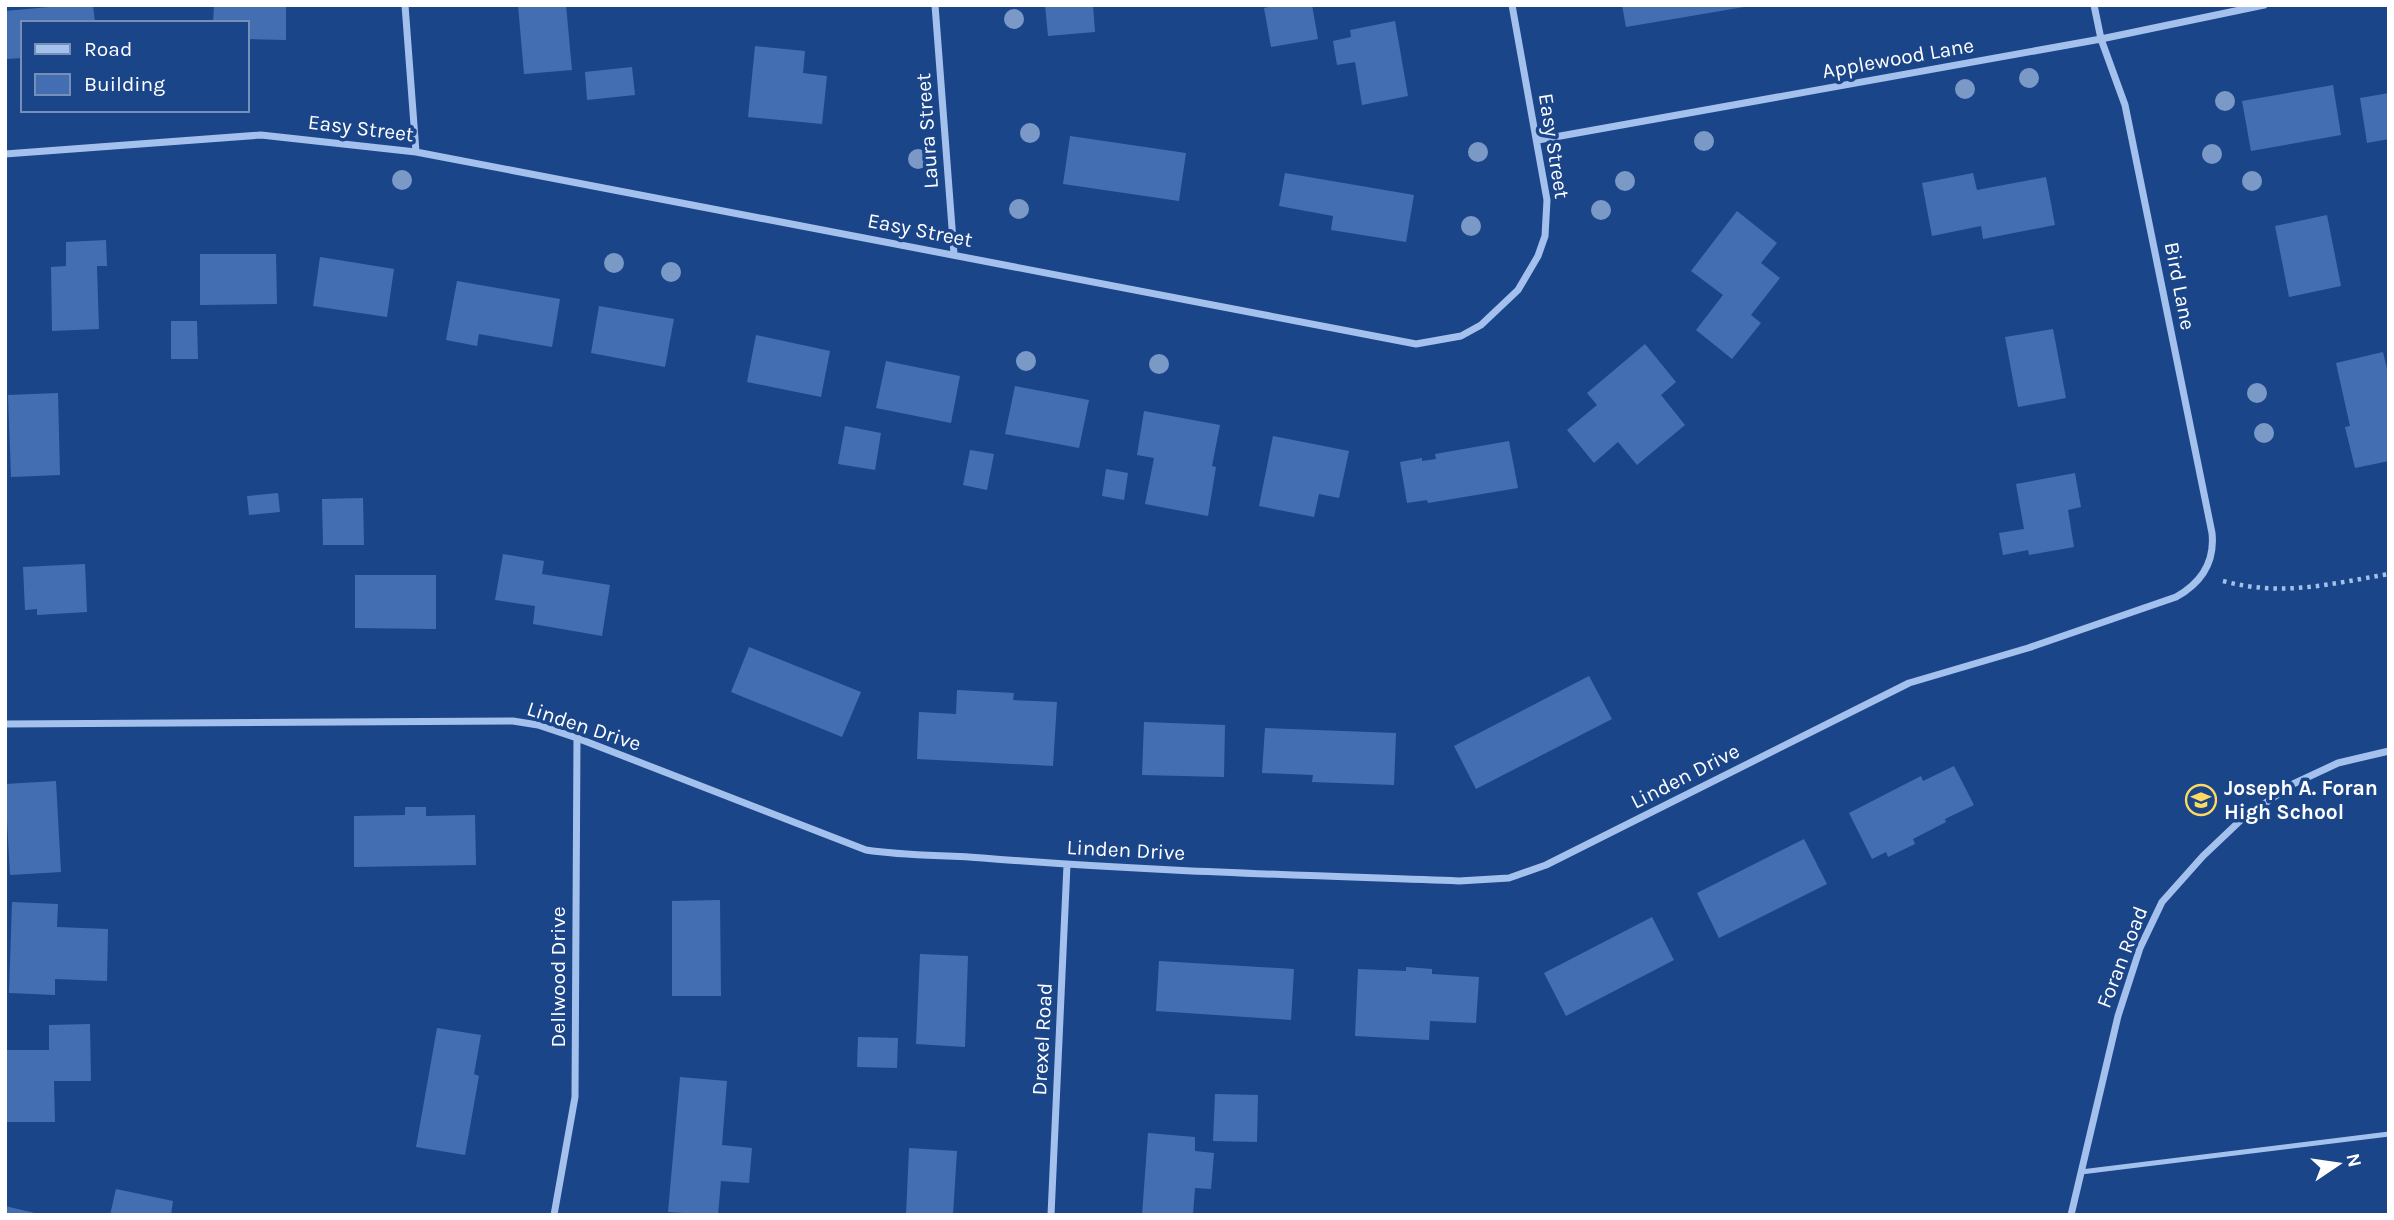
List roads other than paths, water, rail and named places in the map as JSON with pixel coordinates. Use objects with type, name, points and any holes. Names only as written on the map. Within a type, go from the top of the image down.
[{"type":"street","points":[[405,5],[416,152]]},
{"type":"street","name":"Laura Street","points":[[935,5],[954,254]]},
{"type":"street","name":"Easy Street","points":[[5,154],[261,135],[416,152],[1416,344],[1461,335],[1481,325],[1518,290],[1534,264],[1545,236],[1547,200],[1512,5]]},
{"type":"street","name":"Bird Lane","points":[[2094,5],[2101,39],[2126,105],[2212,533],[2212,554],[2202,575]]},
{"type":"street","name":"Applewood Lane","points":[[1538,140],[2101,39],[2264,5]]},
{"type":"street","name":"Linden Drive","points":[[5,724],[513,721],[538,725],[577,738],[866,850],[896,855],[962,856],[1067,865],[1459,881],[1509,878],[1546,865],[1909,683],[2028,648],[2176,597],[2186,592],[2202,575]]},
{"type":"street","name":"Dellwood Drive","points":[[554,1215],[575,1097],[577,738]]},
{"type":"street","name":"Foran Road","points":[[2071,1215],[2118,1016],[2140,948],[2162,902],[2203,856],[2242,819],[2293,784],[2338,763],[2389,751]]},
{"type":"street","name":"Drexel Road","points":[[1051,1215],[1067,865]]},
{"type":"lane","points":[[2081,1172],[2389,1134]]},
{"type":"place","name":"Joseph A. Foran High School","points":[[2201,800]]}]
